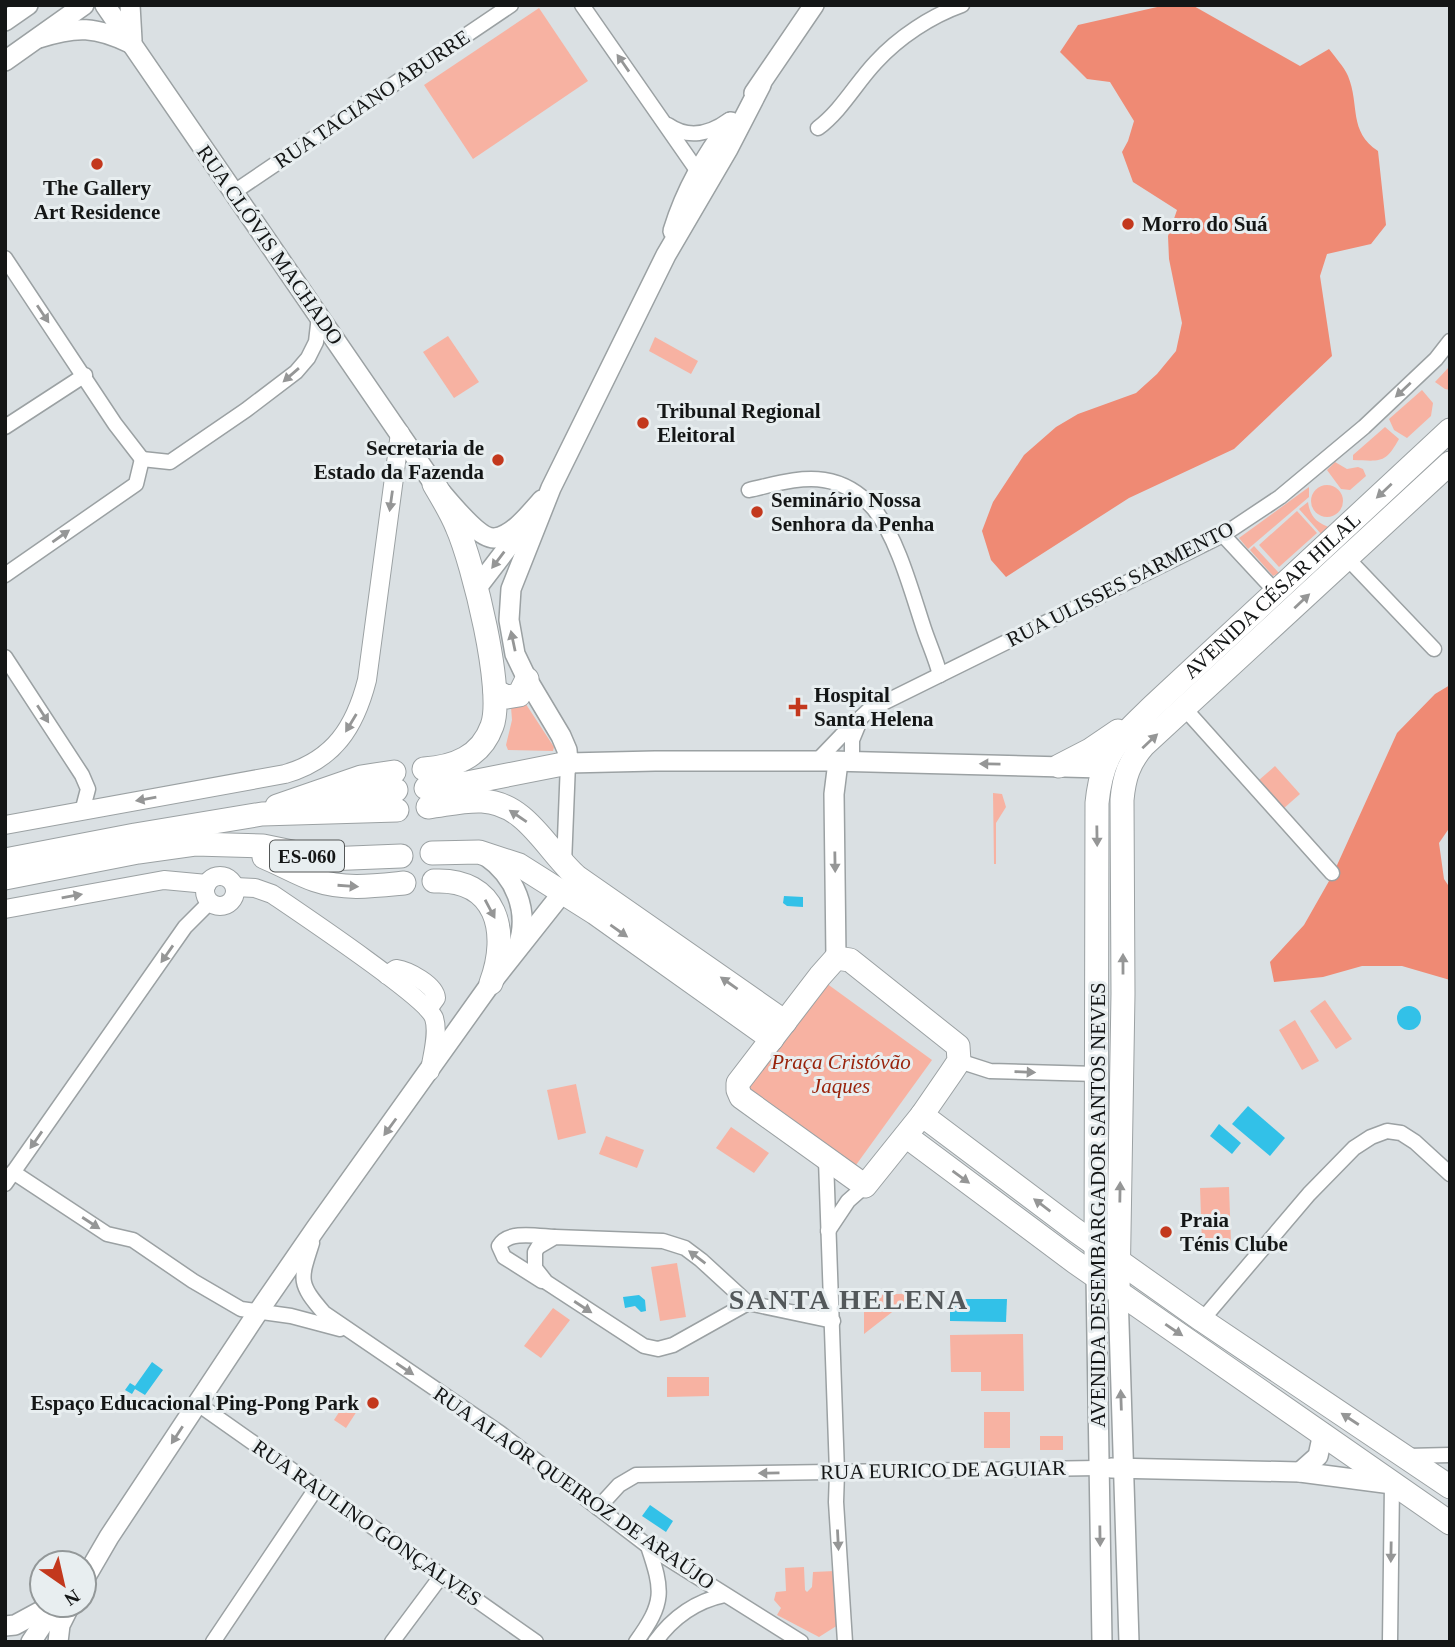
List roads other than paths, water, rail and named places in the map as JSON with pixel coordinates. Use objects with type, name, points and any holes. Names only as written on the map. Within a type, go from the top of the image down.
[{"type":"main road","points":[[5,20],[28,5]]},
{"type":"main road","points":[[5,61],[83,5]]},
{"type":"main road","name":"RUA CLÓVIS MACHADO","points":[[105,5],[434,484],[482,534],[496,538],[516,526],[550,492]]},
{"type":"main road","points":[[130,5],[132,45]]},
{"type":"main road","points":[[702,178],[814,5]]},
{"type":"main road","points":[[38,38],[78,28],[113,34],[132,45]]},
{"type":"main road","points":[[568,764],[567,750],[561,736],[515,654],[509,603],[515,576],[550,492],[702,178],[739,113],[761,85]]},
{"type":"main road","name":"AVENIDA CÉSAR HILAL","points":[[1102,768],[1119,740],[1152,707],[1450,430]]},
{"type":"main road","name":"AVENIDA CÉSAR HILAL","points":[[1122,800],[1124,777],[1135,756],[1450,463]]},
{"type":"main road","points":[[426,788],[453,765],[473,754],[481,746],[495,720],[495,691],[476,589],[458,529],[434,484]]},
{"type":"main road","points":[[476,589],[550,492]]},
{"type":"main road","points":[[495,691],[507,697],[519,695],[527,679]]},
{"type":"main road","points":[[1059,766],[1090,750],[1152,707]]},
{"type":"main road","points":[[426,788],[568,764],[817,761],[1109,768],[1118,779],[1122,800]]},
{"type":"main road","points":[[836,958],[849,960],[958,1046],[959,1061],[922,1115],[865,1186],[741,1097],[738,1090],[738,1083],[836,958],[834,794],[845,762]]},
{"type":"main road","name":"AVENIDA DESEMBARGADOR SANTOS NEVES","points":[[1102,768],[1097,803],[1096,1276],[1102,1642]]},
{"type":"main road","name":"ES-060","points":[[5,878],[237,818],[361,778],[396,791],[237,818]]},
{"type":"main road","points":[[426,788],[501,806],[531,825],[564,865],[779,1031]]},
{"type":"main road","name":"AVENIDA DESEMBARGADOR SANTOS NEVES","points":[[1122,800],[1123,994],[1118,1292],[1129,1642]]},
{"type":"main road","name":"ES-060","points":[[5,860],[137,843],[263,846],[326,859],[401,856]]},
{"type":"main road","points":[[214,844],[261,856],[328,884],[355,887],[404,883]]},
{"type":"main road","points":[[432,853],[479,852],[519,865],[779,1031]]},
{"type":"main road","points":[[479,852],[496,864],[515,889],[522,919],[516,950]]},
{"type":"main road","points":[[434,881],[453,881],[470,886],[490,906],[499,937],[498,961],[491,983]]},
{"type":"main road","points":[[98,1555],[258,1312],[491,983],[563,892],[576,885],[594,889]]},
{"type":"main road","points":[[922,1115],[1202,1320],[1450,1487]]},
{"type":"main road","points":[[906,1136],[1118,1292],[1450,1523]]},
{"type":"main road","points":[[1300,1472],[1318,1456],[1323,1433]]},
{"type":"main road","name":"RUA EURICO DE AGUIAR","points":[[1098,1468],[1205,1468],[1300,1472],[1392,1484]]},
{"type":"main road","points":[[1392,1484],[1404,1479],[1417,1480],[1450,1497]]},
{"type":"main road","points":[[5,1626],[15,1625],[28,1618]]},
{"type":"main road","points":[[31,1642],[45,1619]]},
{"type":"main road","points":[[58,1642],[63,1619]]},
{"type":"street","name":"RUA TACIANO ABURRE","points":[[234,192],[511,5]]},
{"type":"street","points":[[582,5],[702,178]]},
{"type":"street","points":[[818,128],[891,47],[920,26],[962,5]]},
{"type":"street","points":[[661,120],[683,134],[695,134],[724,124],[739,113]]},
{"type":"street","points":[[5,258],[115,424],[142,459],[170,462],[296,372],[308,358],[316,342],[319,316]]},
{"type":"street","name":"RUA ULISSES SARMENTO","points":[[817,761],[864,714],[1223,534],[1280,497],[1364,427],[1436,359],[1450,341]]},
{"type":"street","points":[[5,427],[85,375]]},
{"type":"street","points":[[5,825],[304,769],[329,752],[357,712],[367,680],[400,433]]},
{"type":"street","points":[[5,575],[136,484],[142,459]]},
{"type":"street","points":[[749,490],[799,480],[822,479],[846,486],[860,495],[886,529],[908,580],[940,675]]},
{"type":"street","points":[[1223,534],[1275,591]]},
{"type":"street","points":[[1348,559],[1434,649]]},
{"type":"street","points":[[5,657],[82,775],[88,789],[83,808],[79,811]]},
{"type":"street","points":[[1185,709],[1332,873]]},
{"type":"street","points":[[845,762],[853,733],[864,714]]},
{"type":"street","points":[[564,865],[568,764]]},
{"type":"street","points":[[9,1178],[186,927],[209,893],[215,877],[229,878],[235,887],[255,888],[272,894],[387,975],[428,1009],[436,1026],[430,1072]]},
{"type":"street","points":[[5,909],[164,880],[209,893]]},
{"type":"street","points":[[959,1061],[990,1071],[1097,1074]]},
{"type":"street","points":[[1202,1320],[1309,1194],[1354,1148],[1371,1137],[1387,1131],[1401,1133],[1450,1174]]},
{"type":"street","points":[[826,1160],[837,1514],[845,1642]]},
{"type":"street","name":"RUA ALAOR QUEIROZ DE ARAÚJO","points":[[9,1178],[107,1234],[133,1240],[225,1301],[242,1309],[291,1316],[348,1331]]},
{"type":"street","points":[[828,1231],[848,1201],[865,1186]]},
{"type":"street","name":"RUA ALAOR QUEIROZ DE ARAÚJO","points":[[316,1228],[302,1279],[307,1293],[324,1313],[500,1433],[648,1546],[801,1642]]},
{"type":"street","points":[[748,1303],[673,1345],[658,1349],[644,1346],[504,1257],[499,1246],[505,1238],[514,1236],[663,1241],[685,1248],[701,1259],[748,1303],[832,1321]]},
{"type":"street","points":[[555,1237],[538,1247],[534,1260],[538,1274],[556,1289]]},
{"type":"street","name":"RUA RAULINO GONÇALVES","points":[[198,1404],[536,1642]]},
{"type":"street","points":[[1407,1457],[1450,1455]]},
{"type":"street","name":"RUA EURICO DE AGUIAR","points":[[597,1508],[619,1485],[636,1475],[1098,1468]]},
{"type":"street","points":[[1390,1642],[1392,1484]]},
{"type":"street","points":[[213,1642],[317,1487]]},
{"type":"street","points":[[636,1642],[653,1618],[658,1603],[659,1581],[648,1546]]},
{"type":"street","points":[[392,1642],[442,1575]]},
{"type":"street","points":[[655,1642],[663,1630],[685,1610],[707,1599],[725,1595]]},
{"type":"water","points":[[784,896],[803,897],[803,907],[787,906],[783,903]]},
{"type":"water","points":[[1409,1006],[1418,1009],[1421,1018],[1418,1027],[1409,1030],[1400,1027],[1397,1018],[1400,1009]]},
{"type":"water","points":[[1248,1106],[1285,1138],[1270,1156],[1232,1124]]},
{"type":"water","points":[[1219,1124],[1241,1143],[1232,1154],[1210,1136]]},
{"type":"water","points":[[639,1295],[645,1300],[646,1311],[641,1312],[635,1306],[625,1308],[623,1297]]},
{"type":"water","points":[[950,1299],[1007,1299],[1006,1322],[950,1321]]},
{"type":"water","points":[[152,1362],[163,1370],[145,1395],[135,1389],[132,1394],[125,1390],[130,1383],[135,1386]]},
{"type":"water","points":[[650,1505],[673,1521],[666,1532],[642,1516]]},
{"type":"place","name":"The Gallery Art Residence","points":[[97,164]]},
{"type":"place","name":"Morro do Suá","points":[[1128,224]]},
{"type":"place","name":"Tribunal Regional Eleitoral","points":[[643,423]]},
{"type":"place","name":"Secretaria de Estado da Fazenda","points":[[498,460]]},
{"type":"place","name":"Seminário Nossa Senhora da Penha","points":[[757,512]]},
{"type":"place","name":"Hospital Santa Helena","points":[[798,707]]},
{"type":"place","name":"Praia Ténis Clube","points":[[1166,1232]]},
{"type":"place","name":"Espaço Educacional Ping-Pong Park","points":[[373,1403]]},
{"type":"district","name":"SANTA HELENA","points":[[849,1299]]},
{"type":"park label","name":"Praça Cristóvão Jaques","points":[[841,1074]]}]
